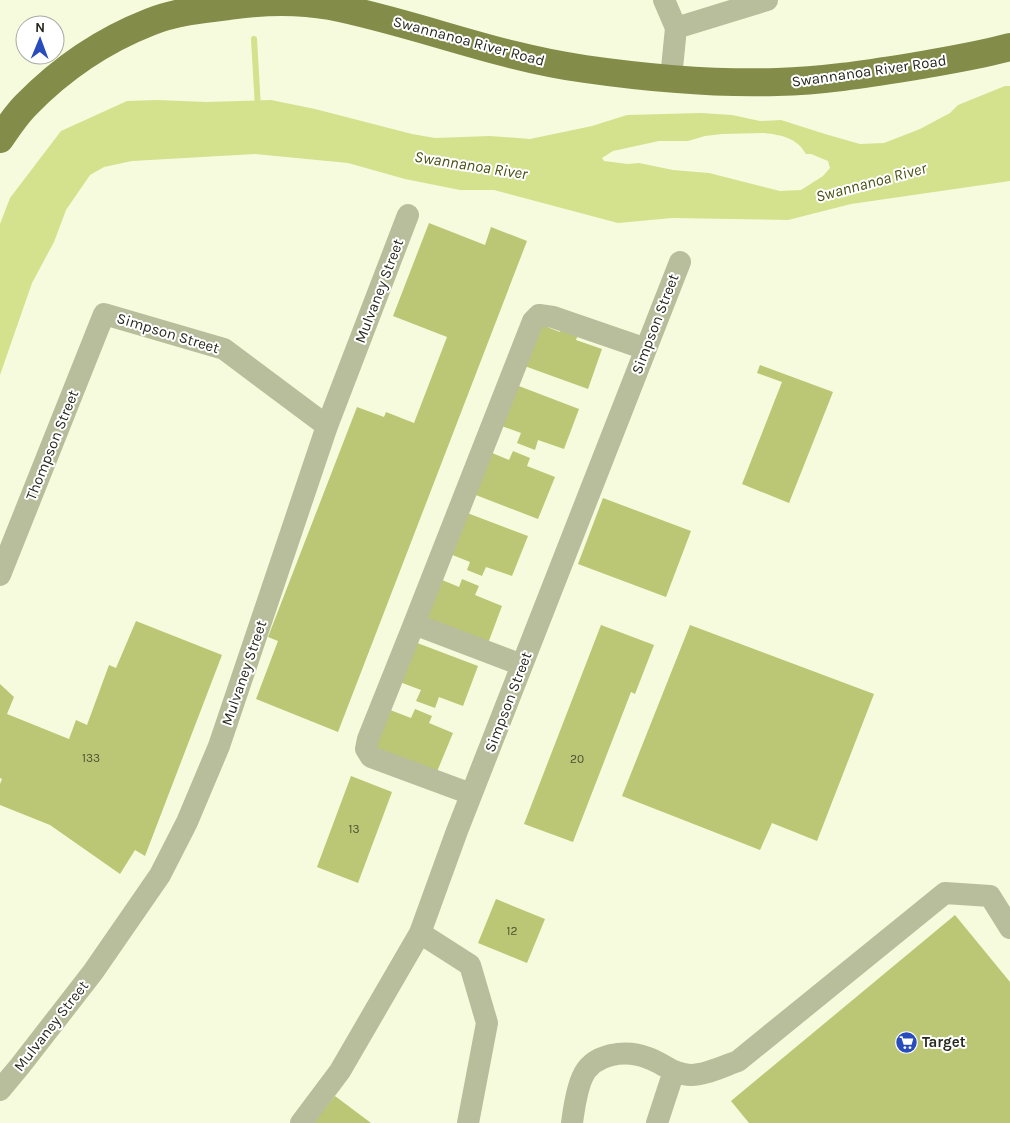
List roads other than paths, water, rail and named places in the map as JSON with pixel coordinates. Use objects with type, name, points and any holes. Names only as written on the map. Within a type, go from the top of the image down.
[{"type":"main road","name":"Swannanoa River Road","points":[[0,139],[25,106],[50,83],[102,44],[152,21],[199,10],[262,2],[299,1],[328,5],[378,17],[504,54],[583,69],[725,82],[779,82],[836,77],[980,55],[1010,47]]},
{"type":"street","points":[[664,0],[676,28],[671,78]]},
{"type":"street","points":[[676,28],[767,0]]},
{"type":"street","name":"Mulvaney Street","points":[[0,1090],[93,972],[160,874],[187,822],[219,746],[328,426],[408,214]]},
{"type":"street","name":"Simpson Street","points":[[301,1123],[340,1071],[420,934],[471,794],[680,262]]},
{"type":"street","name":"Simpson Street","points":[[104,314],[224,349],[328,426]]},
{"type":"street","name":"Thompson Street","points":[[0,575],[104,314]]},
{"type":"street","points":[[471,794],[371,756],[366,748],[368,738],[533,321],[539,315],[553,317],[646,349]]},
{"type":"street","points":[[414,624],[522,665]]},
{"type":"street","points":[[572,1123],[582,1076],[590,1066],[607,1056],[623,1053],[650,1058],[674,1071],[691,1075],[711,1071],[738,1061],[945,892],[990,896],[1010,928]]},
{"type":"street","points":[[420,934],[470,965],[487,1023],[468,1123]]},
{"type":"street","points":[[657,1123],[674,1071]]},
{"type":"water","name":"Swannanoa River","points":[[1005,86],[1010,86],[1010,181],[851,204],[788,220],[672,218],[618,223],[494,190],[460,190],[405,179],[348,163],[255,154],[132,161],[104,167],[90,175],[66,210],[54,242],[32,283],[0,375],[0,224],[10,198],[61,131],[127,101],[206,102],[271,100],[435,138],[490,136],[530,139],[592,126],[627,115],[701,113],[732,115],[760,121],[781,120],[860,144],[884,143],[920,129],[950,113],[958,105]],"holes":[[[764,133],[783,136],[794,141],[806,154],[811,154],[828,161],[830,168],[823,176],[801,190],[780,191],[709,173],[673,170],[639,163],[628,164],[604,161],[602,158],[613,151],[659,141],[688,141],[722,134]]]},
{"type":"waterway","points":[[254,39],[258,108]]},
{"type":"place","name":"Target","points":[[906,1042]]}]
